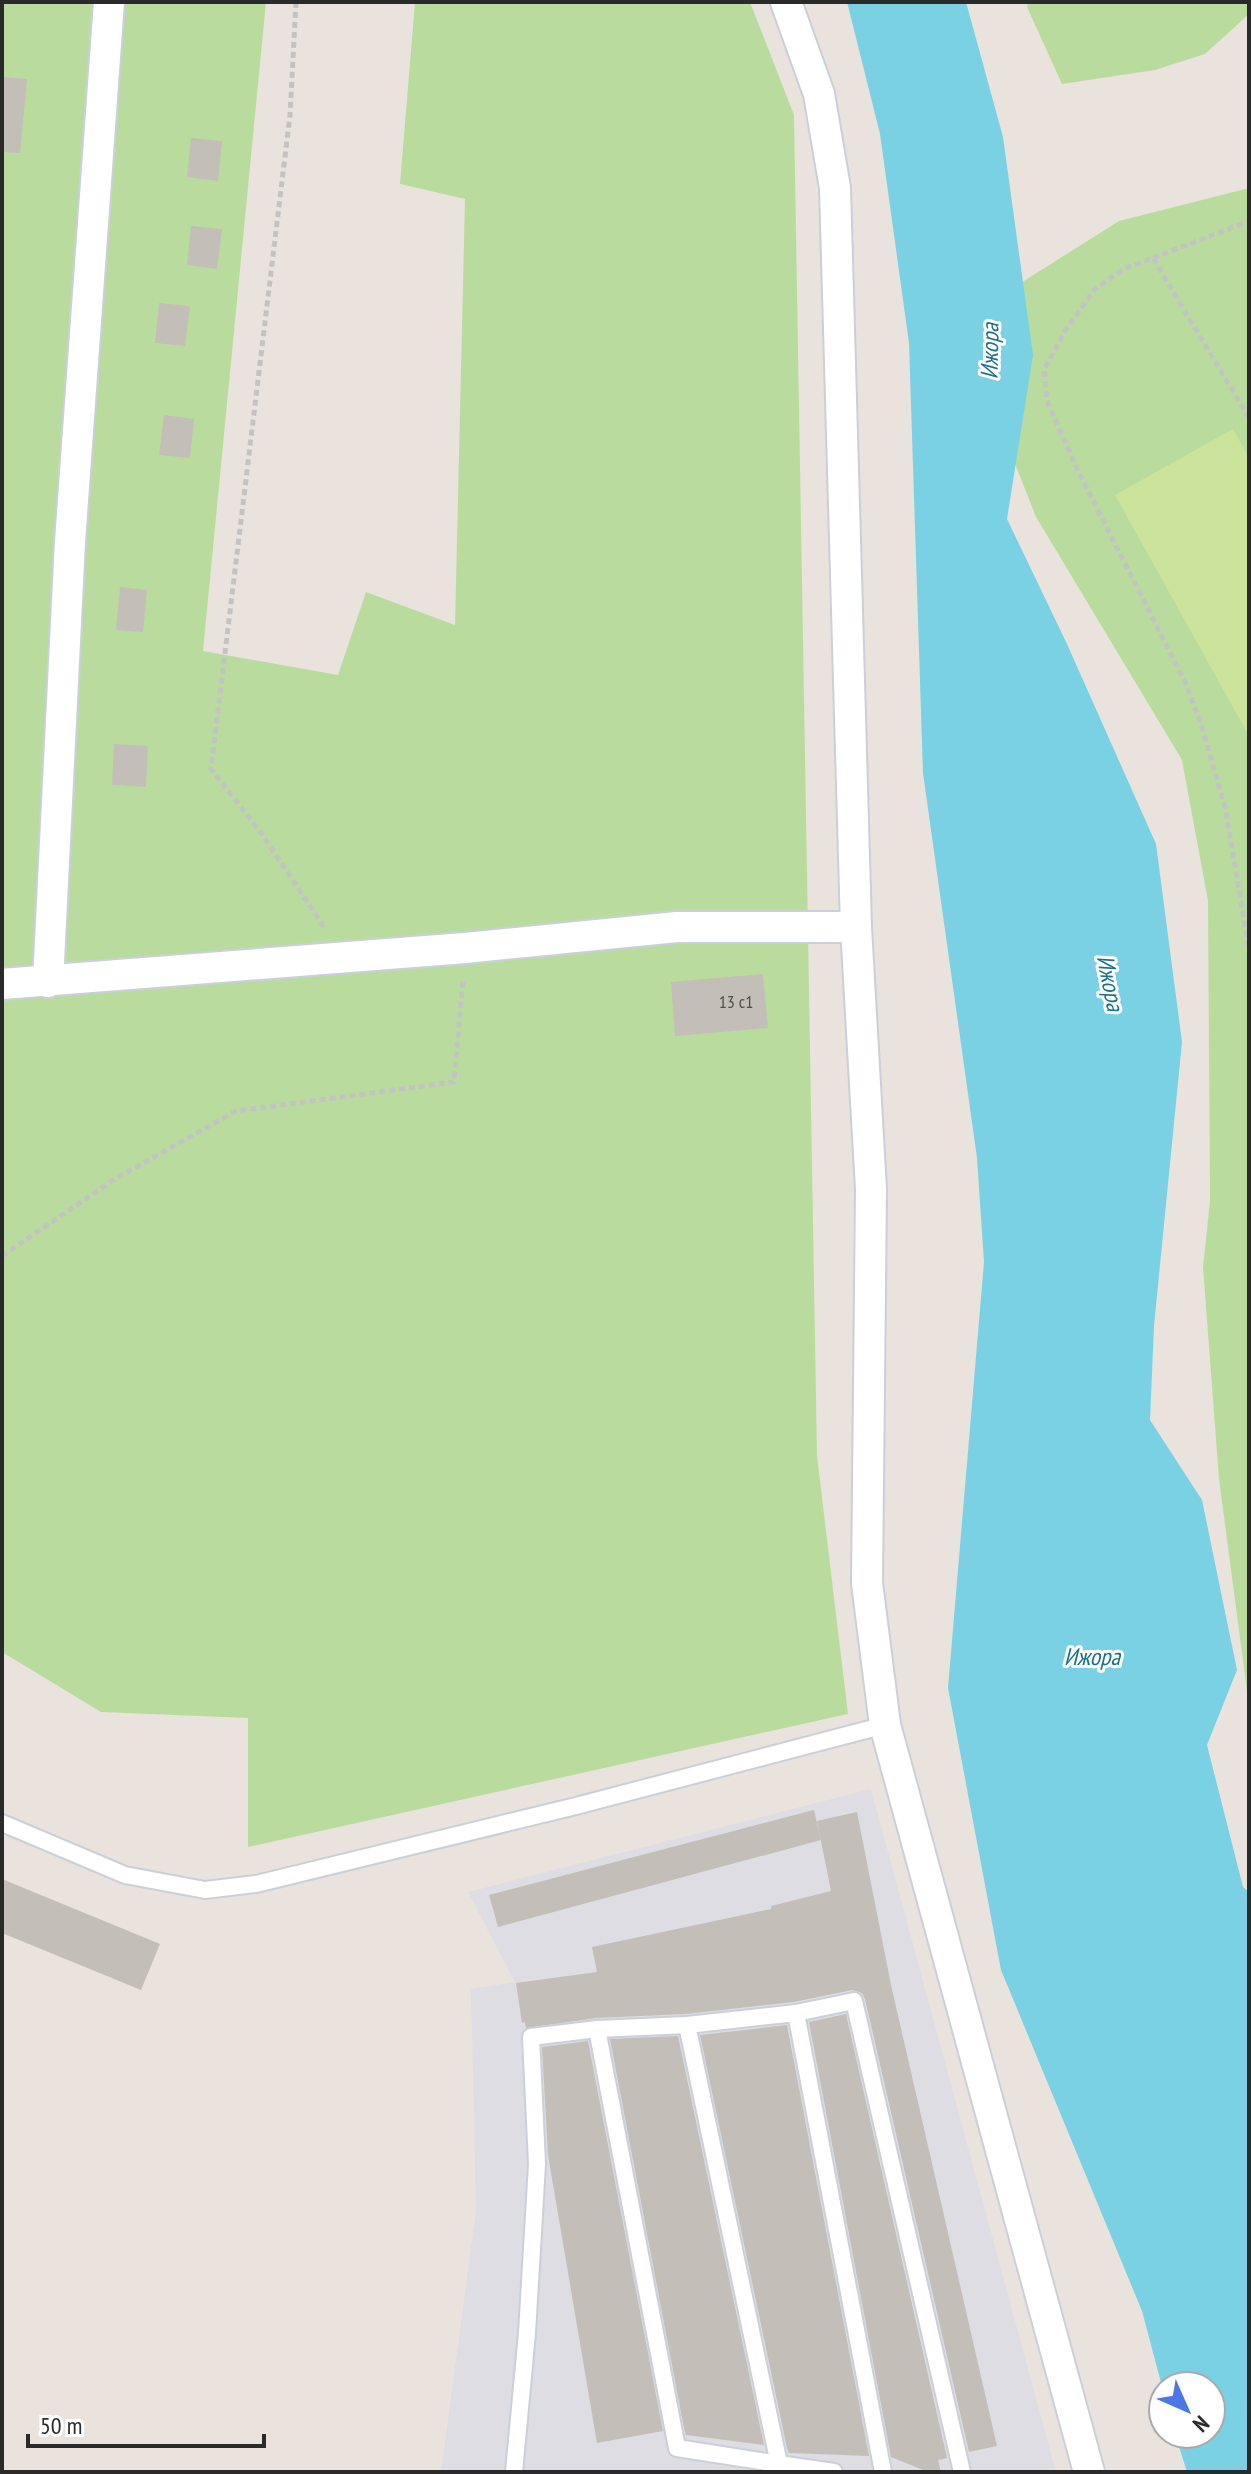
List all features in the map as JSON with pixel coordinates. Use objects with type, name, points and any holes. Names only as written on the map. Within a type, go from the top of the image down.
[{"type":"street","points":[[48,982],[70,542],[109,2]]},
{"type":"street","points":[[786,2],[819,94],[835,188],[856,927],[871,1189],[867,1583],[885,1725],[1089,2472]]},
{"type":"street","points":[[2,984],[465,948],[677,927],[856,927]]},
{"type":"lane","points":[[2,1823],[125,1875],[205,1890],[256,1884],[576,1806],[885,1725]]},
{"type":"lane","points":[[514,2472],[527,2333],[537,2164],[531,2037],[796,2013],[854,2001],[962,2472]]},
{"type":"lane","points":[[796,2013],[883,2472]]},
{"type":"lane","points":[[687,2025],[779,2464]]},
{"type":"lane","points":[[597,2029],[677,2448],[834,2472]]},
{"type":"path","points":[[296,2],[290,115],[211,769],[259,830],[344,957]]},
{"type":"path","points":[[1249,221],[1125,268],[1094,290],[1065,331],[1044,370],[1047,401],[1077,469],[1185,682],[1200,721],[1225,807],[1249,949]]},
{"type":"path","points":[[1153,258],[1249,418]]},
{"type":"path","points":[[2,1256],[115,1179],[236,1111],[454,1082],[465,948]]},
{"type":"shaded area","points":[[871,1789],[1056,2472],[441,2472],[476,2211],[471,1989],[515,1982],[468,1892]]},
{"type":"green space","points":[[2,2],[266,2],[203,651],[338,675],[366,592],[455,625],[465,199],[400,184],[415,2],[750,2],[794,115],[817,1456],[848,1714],[248,1847],[248,1718],[101,1712],[2,1652]]},
{"type":"green space","points":[[1028,2],[1249,2],[1249,14],[1205,54],[1155,70],[1062,84],[1027,7]]},
{"type":"green space","points":[[1249,188],[1249,1706],[1219,1479],[1203,1267],[1210,1201],[1208,901],[1182,760],[1036,517],[959,322],[1119,221]]},
{"type":"green space","points":[[1233,429],[1249,458],[1249,736],[1115,495]]},
{"type":"water","name":"Ижора","points":[[847,2],[966,2],[1003,137],[1033,355],[1007,519],[1067,644],[1156,844],[1182,1042],[1154,1326],[1150,1420],[1202,1500],[1237,1670],[1207,1745],[1243,1887],[1249,1892],[1249,2472],[1187,2472],[1180,2450],[1227,2450],[1227,2370],[1158,2370],[1142,2311],[1001,1970],[948,1688],[984,1262],[977,1158],[923,773],[909,343],[880,134]]},
{"type":"building","points":[[2,77],[27,79],[20,153],[2,152]]},
{"type":"building","points":[[191,138],[222,141],[218,181],[187,177]]},
{"type":"building","points":[[191,226],[222,229],[217,269],[187,265]]},
{"type":"building","points":[[159,303],[190,306],[185,346],[155,343]]},
{"type":"building","points":[[164,415],[194,419],[190,458],[159,455]]},
{"type":"building","points":[[120,587],[147,590],[143,632],[116,630]]},
{"type":"building","points":[[114,744],[148,746],[146,787],[112,785]]},
{"type":"building","points":[[763,974],[768,1028],[675,1036],[671,982]]},
{"type":"building","points":[[814,1810],[821,1840],[498,1927],[489,1895]]},
{"type":"building","points":[[857,1812],[891,1985],[997,2446],[969,2452],[862,1993],[852,1990],[794,2002],[686,2014],[596,2018],[526,2028],[525,2022],[522,2023],[516,1983],[597,1972],[592,1947],[771,1909],[771,1906],[831,1891],[817,1821]]},
{"type":"building","points":[[2,1879],[160,1944],[141,1990],[2,1933]]},
{"type":"building","points":[[846,2014],[947,2458],[938,2460],[941,2472],[928,2472],[891,2457],[809,2022]]},
{"type":"building","points":[[787,2025],[869,2456],[789,2453],[700,2035]]},
{"type":"building","points":[[678,2036],[764,2445],[686,2435],[684,2428],[610,2039]]},
{"type":"building","points":[[588,2041],[663,2431],[597,2443],[548,2155],[542,2047]]}]
